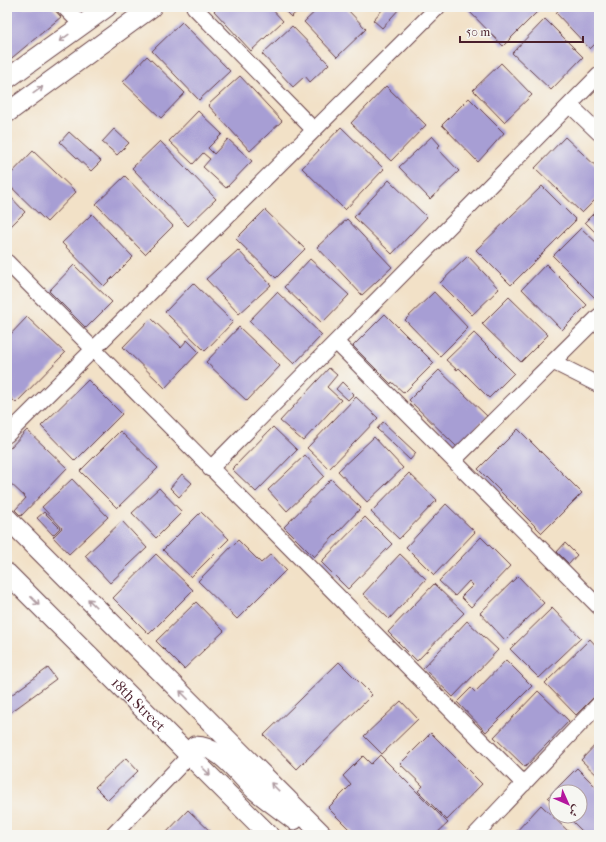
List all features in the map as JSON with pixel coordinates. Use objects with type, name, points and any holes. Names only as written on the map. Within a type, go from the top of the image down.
[{"type":"street","points":[[64,7],[82,25]]},
{"type":"street","points":[[7,79],[107,7]]},
{"type":"street","points":[[7,113],[152,7]]},
{"type":"street","points":[[194,7],[314,130]]},
{"type":"street","points":[[7,435],[438,7]]},
{"type":"street","points":[[210,469],[599,75]]},
{"type":"street","points":[[570,105],[599,133]]},
{"type":"street","points":[[7,262],[210,469],[524,784]]},
{"type":"street","points":[[454,460],[599,316]]},
{"type":"street","points":[[336,342],[599,607]]},
{"type":"street","points":[[553,362],[599,385]]},
{"type":"street","points":[[7,518],[323,835]]},
{"type":"street","name":"18th Street","points":[[7,573],[269,835]]},
{"type":"street","points":[[475,835],[599,704]]},
{"type":"street","points":[[113,835],[190,755],[195,746],[206,746],[224,759],[256,791],[314,835]]},
{"type":"building","points":[[7,7],[52,7],[61,17],[7,62]]},
{"type":"building","points":[[218,7],[270,7],[283,21],[251,51],[214,11]]},
{"type":"building","points":[[281,7],[302,7],[291,17]]},
{"type":"building","points":[[320,7],[345,7],[366,29],[337,57],[304,22]]},
{"type":"building","points":[[385,7],[400,8],[382,28],[373,20]]},
{"type":"building","points":[[465,7],[534,7],[538,11],[503,46]]},
{"type":"building","points":[[561,7],[599,7],[599,40],[590,49],[556,13]]},
{"type":"building","points":[[545,19],[583,57],[551,90],[512,53]]},
{"type":"building","points":[[182,22],[230,71],[199,100],[152,51]]},
{"type":"building","points":[[292,26],[329,64],[310,82],[305,76],[293,87],[262,54]]},
{"type":"building","points":[[147,56],[185,93],[161,118],[123,82]]},
{"type":"building","points":[[501,63],[532,95],[504,122],[473,90]]},
{"type":"building","points":[[240,76],[282,121],[250,151],[208,105]]},
{"type":"building","points":[[386,86],[426,125],[391,161],[351,123]]},
{"type":"building","points":[[469,98],[504,133],[478,162],[442,125]]},
{"type":"building","points":[[198,111],[222,134],[208,148],[214,154],[228,139],[252,161],[226,188],[203,167],[210,159],[203,153],[193,164],[169,141]]},
{"type":"building","points":[[341,127],[384,169],[345,210],[302,168]]},
{"type":"building","points":[[114,129],[129,143],[117,155],[102,142]]},
{"type":"building","points":[[69,132],[101,161],[91,171],[60,142]]},
{"type":"building","points":[[432,136],[440,145],[437,148],[459,171],[430,199],[399,167]]},
{"type":"building","points":[[565,137],[599,169],[599,196],[582,213],[535,168]]},
{"type":"building","points":[[160,141],[216,199],[188,226],[132,168]]},
{"type":"building","points":[[33,151],[76,192],[47,222],[7,183],[7,178]]},
{"type":"building","points":[[125,176],[173,226],[145,254],[96,204]]},
{"type":"building","points":[[389,180],[427,217],[392,254],[354,217]]},
{"type":"building","points":[[542,186],[576,220],[511,285],[476,250]]},
{"type":"building","points":[[7,193],[25,212],[7,230]]},
{"type":"building","points":[[599,208],[599,236],[585,222]]},
{"type":"building","points":[[265,210],[305,249],[276,278],[236,239]]},
{"type":"building","points":[[92,214],[133,257],[104,286],[62,243]]},
{"type":"building","points":[[347,219],[392,267],[362,295],[317,247]]},
{"type":"building","points":[[581,228],[599,245],[599,294],[595,298],[553,256]]},
{"type":"building","points":[[238,250],[271,285],[239,314],[206,279]]},
{"type":"building","points":[[468,256],[499,289],[472,315],[440,283]]},
{"type":"building","points":[[310,259],[349,295],[322,323],[284,287]]},
{"type":"building","points":[[546,264],[587,305],[562,330],[522,289]]},
{"type":"building","points":[[74,265],[112,302],[86,328],[49,291]]},
{"type":"building","points":[[193,283],[233,322],[205,351],[165,312]]},
{"type":"building","points":[[277,292],[322,335],[294,364],[249,321]]},
{"type":"building","points":[[434,292],[468,328],[440,356],[405,320]]},
{"type":"building","points":[[509,297],[548,335],[521,362],[482,324]]},
{"type":"building","points":[[385,314],[434,363],[404,393],[392,382],[391,384],[353,346]]},
{"type":"building","points":[[27,317],[65,353],[16,403],[7,394],[7,338]]},
{"type":"building","points":[[151,318],[181,347],[187,340],[199,352],[165,388],[123,347]]},
{"type":"building","points":[[239,327],[280,366],[247,401],[206,362]]},
{"type":"building","points":[[474,333],[514,373],[489,398],[459,368],[457,370],[446,360]]},
{"type":"building","points":[[329,368],[337,375],[327,387],[341,400],[303,441],[280,421]]},
{"type":"building","points":[[439,370],[487,416],[457,447],[409,400]]},
{"type":"building","points":[[88,380],[122,414],[75,461],[41,426]]},
{"type":"building","points":[[342,382],[354,394],[348,400],[336,389]]},
{"type":"building","points":[[356,397],[378,418],[329,469],[307,448]]},
{"type":"building","points":[[383,422],[416,453],[410,460],[377,429]]},
{"type":"building","points":[[273,427],[297,450],[256,492],[232,469]]},
{"type":"building","points":[[518,429],[582,493],[542,533],[478,469]]},
{"type":"building","points":[[27,430],[67,468],[21,516],[15,510],[26,498],[7,480],[7,451]]},
{"type":"building","points":[[120,431],[158,468],[117,508],[80,471]]},
{"type":"building","points":[[374,437],[403,468],[367,502],[338,471]]},
{"type":"building","points":[[305,455],[324,476],[287,511],[268,490]]},
{"type":"building","points":[[409,473],[437,500],[399,539],[371,512]]},
{"type":"building","points":[[182,474],[192,483],[179,497],[170,488]]},
{"type":"building","points":[[72,479],[108,517],[69,554],[53,537],[62,528],[42,507]]},
{"type":"building","points":[[331,479],[361,508],[314,557],[284,527]]},
{"type":"building","points":[[159,488],[182,512],[156,538],[132,513]]},
{"type":"building","points":[[446,504],[475,532],[434,575],[406,547]]},
{"type":"building","points":[[44,512],[60,528],[53,535],[37,518]]},
{"type":"building","points":[[201,512],[229,539],[191,577],[163,550]]},
{"type":"building","points":[[365,517],[392,544],[348,589],[321,562]]},
{"type":"building","points":[[122,521],[147,548],[110,583],[85,556]]},
{"type":"building","points":[[481,537],[510,566],[471,607],[461,597],[473,585],[469,581],[455,596],[439,581]]},
{"type":"building","points":[[238,540],[261,563],[271,554],[286,570],[237,619],[198,581]]},
{"type":"building","points":[[565,543],[577,555],[569,564],[557,552]]},
{"type":"building","points":[[156,554],[193,590],[149,634],[113,598]]},
{"type":"building","points":[[400,554],[426,579],[389,619],[363,594]]},
{"type":"building","points":[[518,576],[544,603],[505,640],[480,613]]},
{"type":"building","points":[[434,584],[464,613],[417,661],[388,632]]},
{"type":"building","points":[[196,602],[224,631],[184,669],[156,641]]},
{"type":"building","points":[[552,608],[581,638],[539,678],[510,649]]},
{"type":"building","points":[[467,621],[498,650],[453,697],[423,668]]},
{"type":"building","points":[[590,639],[599,649],[599,692],[576,715],[545,683]]},
{"type":"building","points":[[506,660],[532,686],[486,732],[457,702],[471,688],[475,692]]},
{"type":"building","points":[[339,662],[372,695],[297,769],[264,735]]},
{"type":"building","points":[[48,668],[56,679],[7,715],[7,698]]},
{"type":"building","points":[[538,691],[569,721],[525,767],[494,737]]},
{"type":"building","points":[[401,701],[418,719],[382,754],[364,736]]},
{"type":"building","points":[[431,733],[482,784],[447,820],[418,791],[423,786],[400,764]]},
{"type":"building","points":[[599,741],[599,777],[581,760]]},
{"type":"building","points":[[380,755],[448,823],[435,835],[355,835],[328,808],[351,785],[343,776],[363,756],[371,764]]},
{"type":"building","points":[[126,758],[138,771],[108,800],[95,787]]},
{"type":"building","points":[[577,768],[599,790],[599,830],[594,835],[586,835],[575,824],[588,824],[588,784],[561,784]]},
{"type":"building","points":[[541,805],[548,812],[548,824],[561,824],[572,835],[514,834]]},
{"type":"building","points":[[188,810],[214,835],[164,835]]}]
